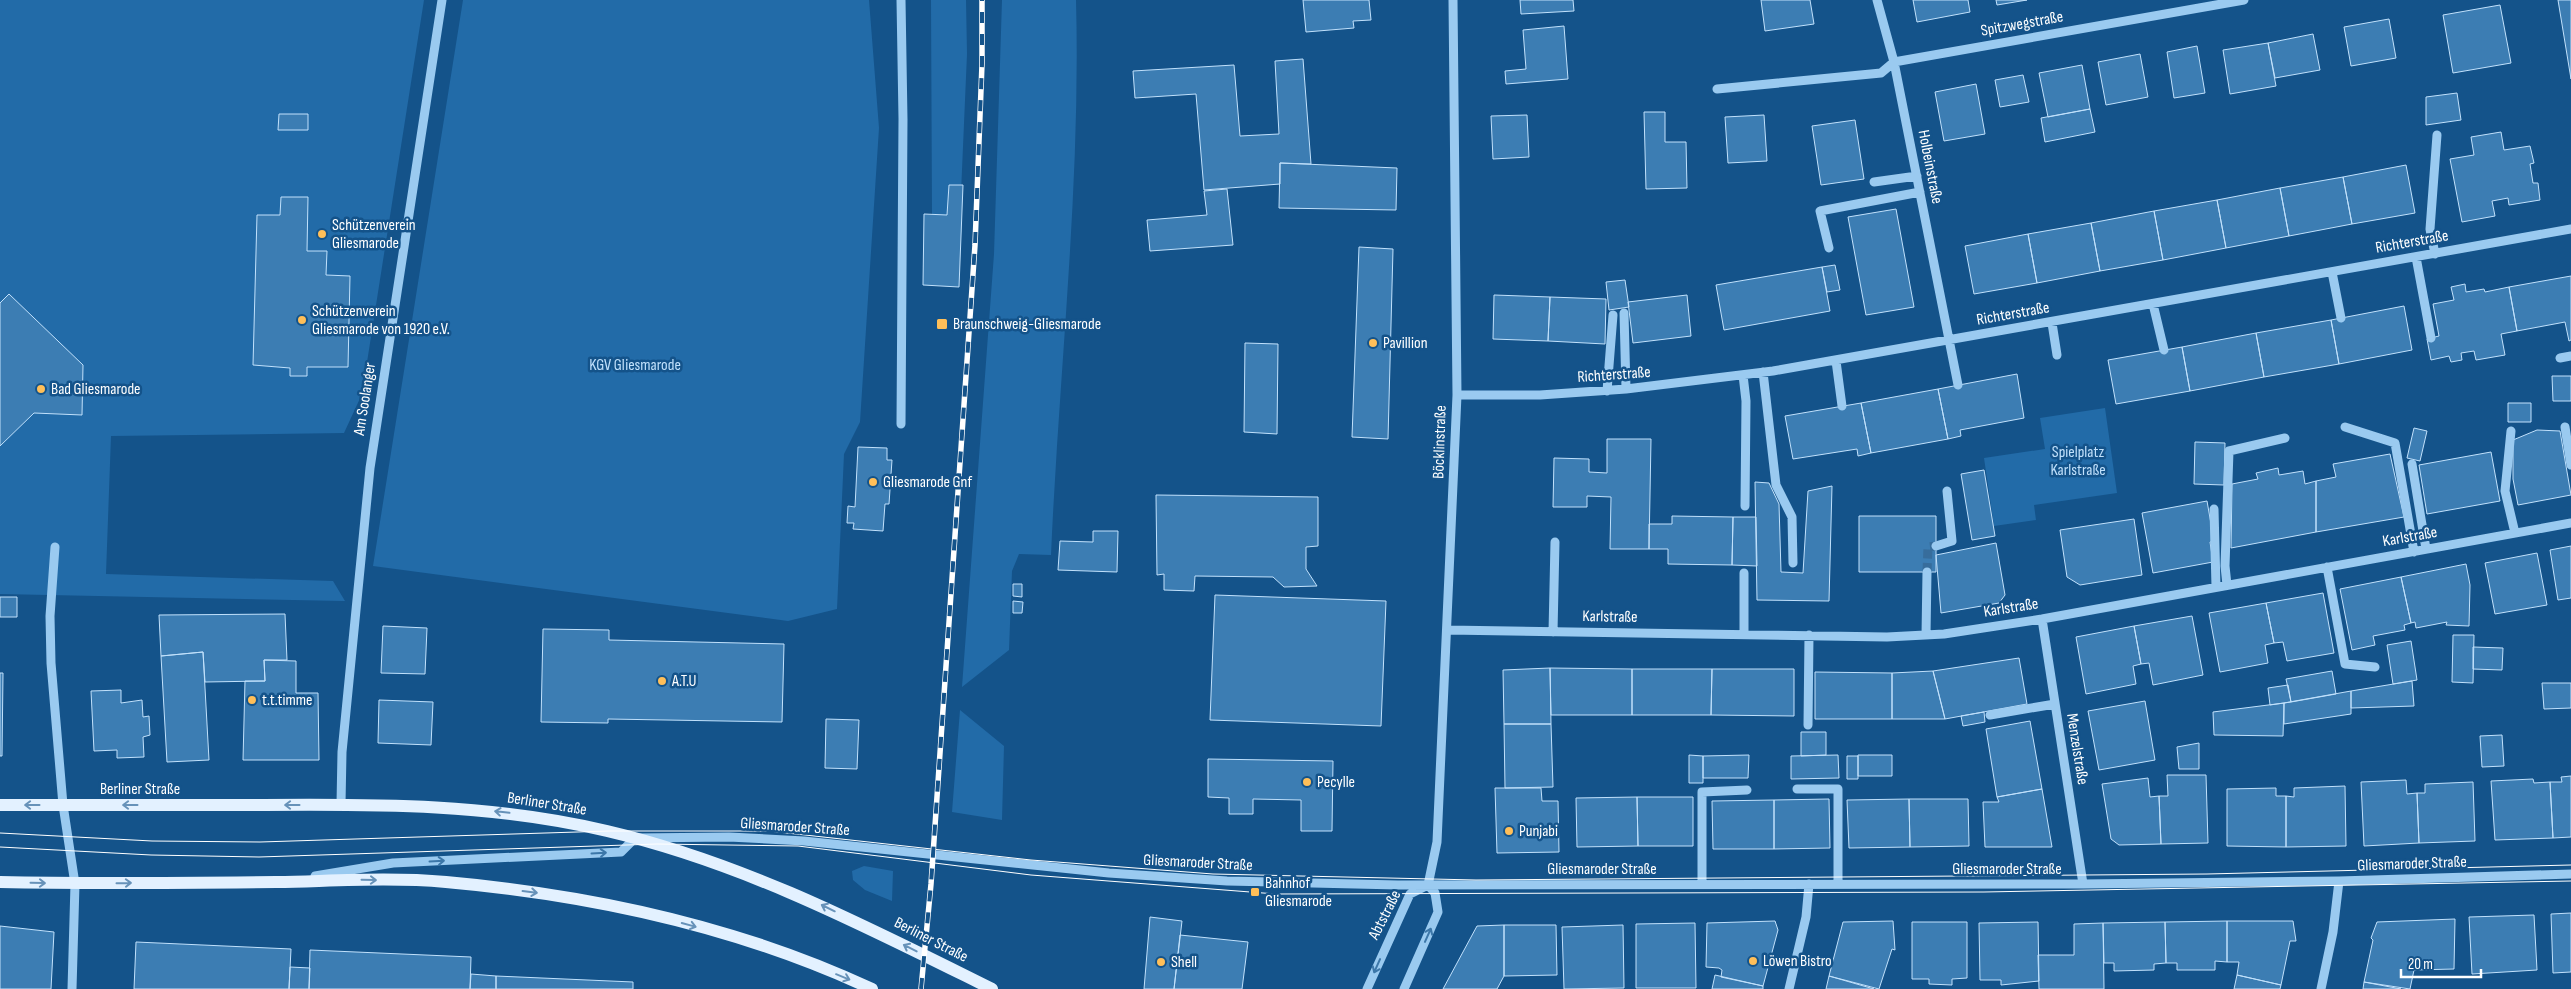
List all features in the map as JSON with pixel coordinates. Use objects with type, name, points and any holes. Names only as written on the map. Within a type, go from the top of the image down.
[{"type":"main road","name":"Berliner Straße","points":[[0,805],[341,804],[466,809],[527,815],[635,838],[696,856],[813,901],[992,989]]},
{"type":"main road","points":[[0,882],[75,884],[344,879],[444,882],[546,894],[635,910],[721,933],[777,951],[872,989]]},
{"type":"street","name":"Am Soolanger","points":[[341,804],[342,752],[370,468],[442,0]]},
{"type":"street","points":[[901,0],[903,119],[901,424]]},
{"type":"street","name":"Böcklinstraße","points":[[1428,885],[1438,842],[1456,395],[1453,0]]},
{"type":"street","name":"Holbeinstraße","points":[[1877,0],[1894,62],[1958,385]]},
{"type":"street","name":"Spitzwegstraße","points":[[1717,89],[1881,73],[1894,62],[2238,1]]},
{"type":"street","points":[[2435,254],[2430,229],[2437,135]]},
{"type":"street","points":[[1874,182],[1917,176]]},
{"type":"street","points":[[1829,248],[1820,211],[1920,192]]},
{"type":"street","name":"Richterstraße","points":[[1456,395],[1540,395],[1626,390],[1764,372],[2052,323],[2571,229]]},
{"type":"street","points":[[2416,257],[2431,338]]},
{"type":"street","points":[[2332,272],[2341,318]]},
{"type":"street","points":[[2153,304],[2164,350]]},
{"type":"street","points":[[1624,313],[1626,390]]},
{"type":"street","points":[[1607,391],[1613,315]]},
{"type":"street","points":[[2052,323],[2058,355]]},
{"type":"street","points":[[2560,358],[2571,356]]},
{"type":"street","points":[[1836,360],[1842,406]]},
{"type":"street","points":[[1764,372],[1776,485],[1792,516],[1793,563]]},
{"type":"street","points":[[1742,375],[1746,401],[1745,506]]},
{"type":"street","points":[[2345,427],[2395,443],[2414,552]]},
{"type":"street","points":[[2564,428],[2571,465]]},
{"type":"street","points":[[2511,432],[2505,491],[2515,533]]},
{"type":"street","points":[[2227,585],[2225,566],[2229,451],[2285,438]]},
{"type":"street","points":[[2412,464],[2426,549]]},
{"type":"street","points":[[1936,546],[1952,541],[1947,491]]},
{"type":"street","points":[[2214,509],[2216,587]]},
{"type":"street","name":"Karlstraße","points":[[1448,630],[1926,635],[2042,619],[2571,523]]},
{"type":"street","points":[[1553,632],[1555,542]]},
{"type":"street","points":[[55,547],[50,606],[51,663],[64,805],[75,884],[72,989]]},
{"type":"street","points":[[2327,567],[2345,664],[2375,667]]},
{"type":"street","points":[[1926,635],[1927,572]]},
{"type":"street","points":[[1744,573],[1744,634]]},
{"type":"street","name":"Menzelstraße","points":[[2042,619],[2083,884]]},
{"type":"street","points":[[1808,725],[1809,634]]},
{"type":"street","points":[[1990,715],[2055,704]]},
{"type":"street","points":[[1797,789],[1838,789],[1838,884]]},
{"type":"street","points":[[1702,884],[1702,792],[1747,790]]},
{"type":"street","name":"Gliesmaroder Straße","points":[[635,838],[729,837],[804,841],[1108,873],[1207,880],[1428,885],[2083,884],[2340,881],[2571,874]]},
{"type":"street","points":[[285,881],[393,863],[621,852],[635,838]]},
{"type":"street","points":[[2320,989],[2340,881]]},
{"type":"street","points":[[1789,989],[1806,917],[1809,884]]},
{"type":"street","points":[[1404,989],[1438,912],[1435,893],[1428,885]]},
{"type":"street","name":"Abtstraße","points":[[1367,989],[1410,894],[1428,885]]},
{"type":"green space","points":[[0,0],[424,0],[362,394],[344,433],[111,436],[106,574],[333,581],[345,601],[0,594]]},
{"type":"green space","name":"KGV Gliesmarode","points":[[463,0],[869,0],[879,128],[860,422],[844,454],[837,609],[788,621],[373,566]]},
{"type":"green space","points":[[931,0],[966,0],[967,54],[960,216],[932,215]]},
{"type":"green space","points":[[1002,0],[1076,0],[1075,139],[1068,278],[1051,555],[1019,554],[1012,571],[1009,650],[962,687],[994,254]]},
{"type":"green space","name":"Spielplatz Karlstraße","points":[[2105,408],[2117,493],[2034,505],[2036,520],[1994,526],[1984,458],[2045,449],[2040,418]]},
{"type":"green space","points":[[960,710],[1004,746],[1002,820],[952,812]]},
{"type":"green space","points":[[864,866],[893,871],[892,901],[865,890],[853,880],[852,871]]},
{"type":"building","points":[[1303,0],[1369,0],[1371,20],[1353,21],[1354,28],[1306,32]]},
{"type":"building","points":[[1520,0],[1573,0],[1574,11],[1521,14]]},
{"type":"building","points":[[1761,0],[1810,0],[1814,24],[1765,31]]},
{"type":"building","points":[[1913,0],[1968,0],[1970,12],[1917,22]]},
{"type":"building","points":[[1996,0],[2027,0],[1997,5]]},
{"type":"building","points":[[2558,0],[2571,0],[2571,79]]},
{"type":"building","points":[[2500,5],[2511,63],[2453,73],[2443,15]]},
{"type":"building","points":[[2389,19],[2396,58],[2351,66],[2344,27]]},
{"type":"building","points":[[1564,26],[1568,79],[1506,84],[1505,71],[1526,69],[1523,30]]},
{"type":"building","points":[[2313,34],[2320,70],[2275,78],[2268,43]]},
{"type":"building","points":[[2268,43],[2276,86],[2230,94],[2223,50]]},
{"type":"building","points":[[2197,46],[2205,93],[2174,98],[2167,52]]},
{"type":"building","points":[[2140,54],[2148,97],[2106,105],[2098,62]]},
{"type":"building","points":[[1303,59],[1311,164],[1280,163],[1280,184],[1204,190],[1196,94],[1135,98],[1133,71],[1234,65],[1240,136],[1279,134],[1275,61]]},
{"type":"building","points":[[2082,65],[2090,109],[2048,117],[2039,73]]},
{"type":"building","points":[[2023,75],[2029,102],[2000,107],[1995,80]]},
{"type":"building","points":[[1976,84],[1985,134],[1944,141],[1935,92]]},
{"type":"building","points":[[2457,93],[2461,120],[2426,125],[2426,97]]},
{"type":"building","points":[[2090,109],[2095,132],[2045,142],[2041,118]]},
{"type":"building","points":[[1644,112],[1665,112],[1665,142],[1686,142],[1687,188],[1646,189]]},
{"type":"building","points":[[279,114],[308,114],[308,130],[278,130]]},
{"type":"building","points":[[1527,115],[1529,157],[1493,159],[1491,116]]},
{"type":"building","points":[[1764,115],[1767,161],[1728,163],[1725,117]]},
{"type":"building","points":[[1855,120],[1864,179],[1821,185],[1812,126]]},
{"type":"building","points":[[2501,132],[2504,150],[2530,146],[2534,163],[2530,164],[2533,183],[2538,183],[2540,200],[2509,205],[2508,198],[2492,201],[2495,216],[2462,222],[2450,159],[2474,155],[2471,137]]},
{"type":"building","points":[[1280,163],[1397,168],[1396,210],[1279,208]]},
{"type":"building","points":[[2406,165],[2415,213],[2352,224],[2343,177]]},
{"type":"building","points":[[2343,177],[2352,224],[2289,236],[2280,188]]},
{"type":"building","points":[[949,185],[963,185],[959,287],[923,285],[924,214],[947,215]]},
{"type":"building","points":[[2280,188],[2289,236],[2226,248],[2217,200]]},
{"type":"building","points":[[1227,189],[1233,245],[1150,251],[1147,220],[1207,215],[1204,191]]},
{"type":"building","name":"Schützenverein Gliesmarode von 1920 e.V.","points":[[281,197],[308,197],[307,251],[327,251],[326,275],[350,276],[348,367],[307,367],[307,376],[290,376],[290,368],[253,365],[257,215],[280,215]]},
{"type":"building","points":[[2217,200],[2226,248],[2163,260],[2154,211]]},
{"type":"building","points":[[1896,209],[1914,307],[1866,315],[1848,217]]},
{"type":"building","points":[[2154,211],[2163,260],[2100,271],[2091,223]]},
{"type":"building","points":[[2091,223],[2100,271],[2037,283],[2028,234]]},
{"type":"building","points":[[2028,234],[2037,283],[1974,294],[1965,246]]},
{"type":"building","name":"Pavillion","points":[[1359,247],[1393,249],[1388,439],[1352,437]]},
{"type":"building","points":[[1835,265],[1840,290],[1827,292],[1822,267]]},
{"type":"building","points":[[1822,267],[1830,311],[1724,330],[1716,285]]},
{"type":"building","points":[[2571,276],[2571,340],[2569,341],[2565,322],[2517,331],[2509,287]]},
{"type":"building","points":[[1625,280],[1629,307],[1609,310],[1606,282]]},
{"type":"building","points":[[2465,284],[2466,292],[2484,289],[2485,292],[2509,287],[2517,331],[2501,334],[2505,355],[2476,360],[2474,351],[2461,353],[2462,360],[2451,362],[2449,356],[2431,360],[2427,339],[2439,336],[2433,304],[2454,300],[2451,287]]},
{"type":"building","name":"Bad Gliesmarode","points":[[9,294],[83,365],[82,415],[34,413],[0,446],[0,303]]},
{"type":"building","points":[[1494,295],[1550,297],[1548,341],[1493,339]]},
{"type":"building","points":[[1687,295],[1691,336],[1633,343],[1628,302]]},
{"type":"building","points":[[1550,297],[1606,299],[1605,344],[1548,341]]},
{"type":"building","points":[[2404,306],[2412,350],[2339,364],[2331,320]]},
{"type":"building","points":[[2331,320],[2339,364],[2264,377],[2256,333]]},
{"type":"building","points":[[2256,333],[2264,377],[2190,391],[2182,347]]},
{"type":"building","points":[[1245,343],[1278,344],[1277,434],[1244,432]]},
{"type":"building","points":[[2182,347],[2190,391],[2116,404],[2108,360]]},
{"type":"building","points":[[2017,374],[2024,418],[1960,430],[1961,436],[1948,439],[1938,389]]},
{"type":"building","points":[[2552,376],[2571,376],[2571,401],[2553,401]]},
{"type":"building","points":[[1938,389],[1948,439],[1871,453],[1861,403]]},
{"type":"building","points":[[1861,403],[1871,453],[1858,456],[1857,449],[1793,459],[1785,416]]},
{"type":"building","points":[[2508,403],[2531,403],[2531,422],[2508,422]]},
{"type":"building","points":[[2414,428],[2427,431],[2420,461],[2407,458]]},
{"type":"building","points":[[2537,430],[2560,431],[2571,495],[2518,505],[2513,479],[2513,440]]},
{"type":"building","points":[[1607,439],[1651,439],[1649,549],[1610,549],[1611,497],[1587,496],[1587,507],[1553,507],[1554,458],[1589,459],[1589,472],[1607,473]]},
{"type":"building","points":[[2195,442],[2225,443],[2224,485],[2194,484]]},
{"type":"building","name":"Gliesmarode Gnf","points":[[858,447],[887,448],[887,460],[892,460],[889,504],[885,504],[883,531],[853,529],[854,523],[847,523],[848,506],[855,507]]},
{"type":"building","points":[[2491,452],[2500,501],[2427,514],[2419,465]]},
{"type":"building","points":[[2390,454],[2404,517],[2316,532],[2316,481],[2336,477],[2333,464]]},
{"type":"building","points":[[2278,468],[2279,475],[2303,471],[2305,484],[2316,481],[2316,532],[2231,548],[2232,484],[2258,479],[2256,473]]},
{"type":"building","points":[[1984,470],[1995,536],[1972,540],[1961,474]]},
{"type":"building","points":[[1755,482],[1769,483],[1779,504],[1781,572],[1803,573],[1808,491],[1832,486],[1829,601],[1757,600]]},
{"type":"building","points":[[1156,495],[1318,497],[1318,546],[1306,547],[1306,569],[1317,586],[1284,587],[1273,577],[1195,576],[1194,591],[1164,590],[1164,574],[1157,575]]},
{"type":"building","points":[[2207,501],[2214,541],[2210,542],[2213,562],[2153,573],[2142,513]]},
{"type":"building","points":[[1672,516],[1733,517],[1732,565],[1668,564],[1668,549],[1649,549],[1649,524],[1672,524]]},
{"type":"building","points":[[1859,516],[1936,516],[1936,572],[1859,572]]},
{"type":"building","points":[[1733,517],[1756,517],[1757,566],[1732,565]]},
{"type":"building","points":[[2134,519],[2142,575],[2080,585],[2067,577],[2060,530]]},
{"type":"building","points":[[1093,531],[1118,531],[1117,572],[1058,570],[1060,541],[1093,542]]},
{"type":"building","points":[[1996,543],[2005,595],[1999,603],[1941,613],[1936,555]]},
{"type":"building","points":[[2571,546],[2571,598],[2558,600],[2550,550]]},
{"type":"building","points":[[2537,553],[2547,605],[2495,614],[2485,563]]},
{"type":"building","points":[[2466,564],[2470,585],[2469,626],[2446,625],[2447,622],[2416,628],[2415,622],[2411,623],[2401,577]]},
{"type":"building","points":[[2401,577],[2411,623],[2404,625],[2405,630],[2373,636],[2375,645],[2352,650],[2340,589]]},
{"type":"building","points":[[1013,584],[1022,584],[1022,597],[1013,596]]},
{"type":"building","points":[[2323,593],[2334,653],[2287,661],[2283,642],[2274,643],[2266,603]]},
{"type":"building","points":[[1215,595],[1386,601],[1381,726],[1210,720]]},
{"type":"building","points":[[0,597],[17,597],[17,617],[0,617]]},
{"type":"building","points":[[1013,601],[1023,602],[1022,613],[1013,613]]},
{"type":"building","points":[[2266,603],[2274,643],[2265,645],[2268,663],[2220,672],[2209,613]]},
{"type":"building","points":[[285,614],[287,660],[264,660],[265,681],[205,682],[203,652],[161,656],[159,615]]},
{"type":"building","points":[[2192,616],[2203,675],[2153,685],[2149,663],[2141,664],[2134,626]]},
{"type":"building","points":[[383,626],[427,628],[425,674],[381,673]]},
{"type":"building","points":[[2134,626],[2141,664],[2133,666],[2136,684],[2086,694],[2076,637]]},
{"type":"building","name":"A.T.U","points":[[543,629],[609,630],[609,640],[784,644],[782,722],[608,719],[608,723],[541,722]]},
{"type":"building","points":[[2453,635],[2474,635],[2473,683],[2452,682]]},
{"type":"building","points":[[2411,641],[2417,680],[2393,684],[2387,645]]},
{"type":"building","points":[[2473,647],[2503,648],[2502,670],[2473,669]]},
{"type":"building","points":[[203,652],[209,760],[167,762],[161,656]]},
{"type":"building","points":[[2019,658],[2027,704],[1945,719],[1933,671]]},
{"type":"building","points":[[264,660],[296,661],[296,693],[318,693],[319,760],[243,760],[245,681],[265,681]]},
{"type":"building","points":[[1550,668],[1551,724],[1504,724],[1503,670]]},
{"type":"building","points":[[1550,668],[1632,669],[1632,715],[1551,715]]},
{"type":"building","points":[[1632,669],[1712,669],[1711,715],[1632,715]]},
{"type":"building","points":[[1712,669],[1794,669],[1794,716],[1711,715]]},
{"type":"building","points":[[1933,671],[1945,719],[1892,719],[1892,673]]},
{"type":"building","points":[[2332,671],[2336,694],[2291,702],[2286,679]]},
{"type":"building","points":[[1815,672],[1892,673],[1892,719],[1815,719]]},
{"type":"building","points":[[0,673],[3,673],[2,756],[0,756]]},
{"type":"building","points":[[2412,681],[2414,706],[2351,708],[2351,691]]},
{"type":"building","points":[[2542,683],[2571,683],[2571,708],[2544,709]]},
{"type":"building","points":[[2288,685],[2291,702],[2270,705],[2268,688]]},
{"type":"building","points":[[121,690],[121,703],[142,700],[143,717],[149,716],[150,735],[143,737],[144,757],[117,758],[117,750],[94,751],[91,691]]},
{"type":"building","points":[[2351,691],[2351,714],[2284,724],[2284,703]]},
{"type":"building","points":[[379,700],[433,702],[431,745],[378,743]]},
{"type":"building","points":[[2145,701],[2155,760],[2099,770],[2088,711]]},
{"type":"building","points":[[2284,703],[2283,736],[2214,735],[2213,712]]},
{"type":"building","points":[[1984,712],[1985,722],[1963,726],[1961,716]]},
{"type":"building","points":[[826,719],[859,720],[857,769],[825,768]]},
{"type":"building","points":[[2030,721],[2042,789],[1997,797],[1986,729]]},
{"type":"building","points":[[1504,724],[1551,724],[1553,787],[1505,788]]},
{"type":"building","points":[[1801,732],[1826,732],[1826,755],[1801,756]]},
{"type":"building","points":[[2502,735],[2504,766],[2482,767],[2480,736]]},
{"type":"building","points":[[2199,743],[2199,769],[2179,769],[2177,747]]},
{"type":"building","points":[[1689,755],[1703,756],[1703,783],[1689,783]]},
{"type":"building","points":[[1749,755],[1748,778],[1703,778],[1703,756]]},
{"type":"building","points":[[1838,755],[1839,778],[1791,779],[1791,756]]},
{"type":"building","points":[[1858,755],[1892,755],[1892,776],[1858,776]]},
{"type":"building","points":[[1847,756],[1858,756],[1858,779],[1847,779]]},
{"type":"building","points":[[1208,759],[1333,761],[1332,831],[1301,831],[1301,800],[1253,799],[1253,814],[1229,814],[1229,798],[1208,797]]},
{"type":"building","points":[[2167,775],[2206,775],[2208,843],[2161,844],[2159,796],[2168,796]]},
{"type":"building","points":[[2571,776],[2571,837],[2553,838],[2550,782],[2562,782],[2561,777]]},
{"type":"building","points":[[2148,778],[2150,797],[2159,796],[2161,844],[2119,845],[2111,839],[2102,784]]},
{"type":"building","points":[[2533,779],[2534,783],[2550,782],[2553,838],[2495,840],[2491,781]]},
{"type":"building","points":[[2406,780],[2407,794],[2417,793],[2419,843],[2364,846],[2361,782]]},
{"type":"building","points":[[2473,782],[2475,841],[2419,843],[2417,793],[2425,793],[2425,784]]},
{"type":"building","points":[[2345,786],[2346,846],[2286,847],[2286,796],[2294,797],[2294,788]]},
{"type":"building","points":[[1495,788],[1541,788],[1542,801],[1558,801],[1559,852],[1497,853]]},
{"type":"building","points":[[2276,788],[2276,796],[2286,796],[2286,847],[2227,846],[2227,789]]},
{"type":"building","points":[[2042,789],[2052,847],[1985,847],[1983,802],[1999,802],[1997,797]]},
{"type":"building","points":[[1637,797],[1693,797],[1693,846],[1638,846]]},
{"type":"building","points":[[1637,797],[1638,846],[1577,847],[1576,798]]},
{"type":"building","points":[[1829,799],[1830,848],[1774,849],[1774,800]]},
{"type":"building","points":[[1909,799],[1968,799],[1969,846],[1910,847]]},
{"type":"building","points":[[1909,799],[1910,847],[1849,848],[1847,800]]},
{"type":"building","points":[[1774,800],[1774,849],[1713,849],[1712,801]]},
{"type":"building","points":[[2571,913],[2571,972],[2553,973],[2551,914]]},
{"type":"building","points":[[2534,915],[2537,970],[2472,974],[2469,917]]},
{"type":"building","name":"Shell","points":[[1150,917],[1182,921],[1174,989],[1144,989]]},
{"type":"building","points":[[2455,919],[2454,969],[2414,970],[2410,989],[2364,982],[2373,940],[2371,938],[2377,922]]},
{"type":"building","points":[[1775,921],[1778,930],[1763,986],[1721,977],[1722,970],[1719,968],[1706,967],[1707,923]]},
{"type":"building","points":[[1893,921],[1895,950],[1892,949],[1879,989],[1829,976],[1843,922]]},
{"type":"building","points":[[2227,921],[2293,921],[2296,941],[2290,941],[2281,985],[2237,975],[2239,962],[2227,962]]},
{"type":"building","points":[[2227,921],[2227,962],[2215,961],[2215,970],[2177,970],[2177,963],[2166,963],[2165,922]]},
{"type":"building","points":[[1912,922],[1967,922],[1967,978],[1952,979],[1952,985],[1929,984],[1929,979],[1912,979]]},
{"type":"building","points":[[2038,922],[2039,981],[2001,985],[2001,980],[1980,980],[1979,923]]},
{"type":"building","points":[[2165,922],[2166,963],[2154,964],[2154,970],[2114,971],[2114,963],[2104,963],[2103,923]]},
{"type":"building","points":[[1695,923],[1696,988],[1636,988],[1636,924]]},
{"type":"building","points":[[2103,923],[2104,989],[2039,989],[2038,955],[2074,955],[2074,924]]},
{"type":"building","points":[[1504,925],[1556,925],[1557,975],[1504,976]]},
{"type":"building","points":[[1504,925],[1504,976],[1497,989],[1443,989],[1477,926]]},
{"type":"building","points":[[1623,925],[1624,988],[1564,989],[1562,927]]},
{"type":"building","points":[[0,926],[54,932],[51,989],[0,989]]},
{"type":"building","points":[[1180,935],[1248,942],[1242,989],[1174,989]]},
{"type":"building","points":[[136,942],[291,949],[289,989],[134,989]]},
{"type":"building","points":[[310,950],[471,957],[470,989],[309,989]]},
{"type":"building","points":[[290,967],[310,968],[309,989],[289,989]]},
{"type":"building","points":[[471,974],[496,976],[496,989],[470,989]]},
{"type":"building","points":[[1715,975],[1763,986],[1763,989],[1712,989]]},
{"type":"building","points":[[2237,975],[2281,985],[2280,989],[2234,989]]},
{"type":"building","points":[[496,976],[633,982],[633,989],[496,989]]},
{"type":"building","points":[[1829,976],[1874,989],[1826,989]]},
{"type":"building","points":[[2364,982],[2401,989],[2363,989]]},
{"type":"tunnel","points":[[1927,572],[1928,547],[1936,546]]},
{"type":"tram line","points":[[0,833],[152,841],[260,842],[609,831],[769,831],[1031,860],[1213,874],[1476,880],[2207,874],[2571,865]]},
{"type":"tram line","points":[[0,847],[151,855],[259,857],[657,844],[798,846],[1031,875],[1276,894],[1984,892],[2571,881]]},
{"type":"railway","points":[[921,989],[931,884],[975,245],[982,64],[982,0]]},
{"type":"place","name":"Schützenverein Gliesmarode","points":[[322,234]]},
{"type":"place","name":"Schützenverein Gliesmarode von 1920 e.V.","points":[[302,320]]},
{"type":"place","name":"Braunschweig-Gliesmarode","points":[[942,324]]},
{"type":"place","name":"Pavillion","points":[[1373,343]]},
{"type":"place","name":"Bad Gliesmarode","points":[[41,389]]},
{"type":"place","name":"Gliesmarode Gnf","points":[[873,482]]},
{"type":"place","name":"A.T.U","points":[[662,681]]},
{"type":"place","name":"t.t.timme","points":[[252,700]]},
{"type":"place","name":"Pecylle","points":[[1307,782]]},
{"type":"place","name":"Punjabi","points":[[1509,831]]},
{"type":"place","name":"Bahnhof Gliesmarode","points":[[1255,892]]},
{"type":"place","name":"Löwen Bistro","points":[[1753,961]]},
{"type":"place","name":"Shell","points":[[1161,962]]}]
